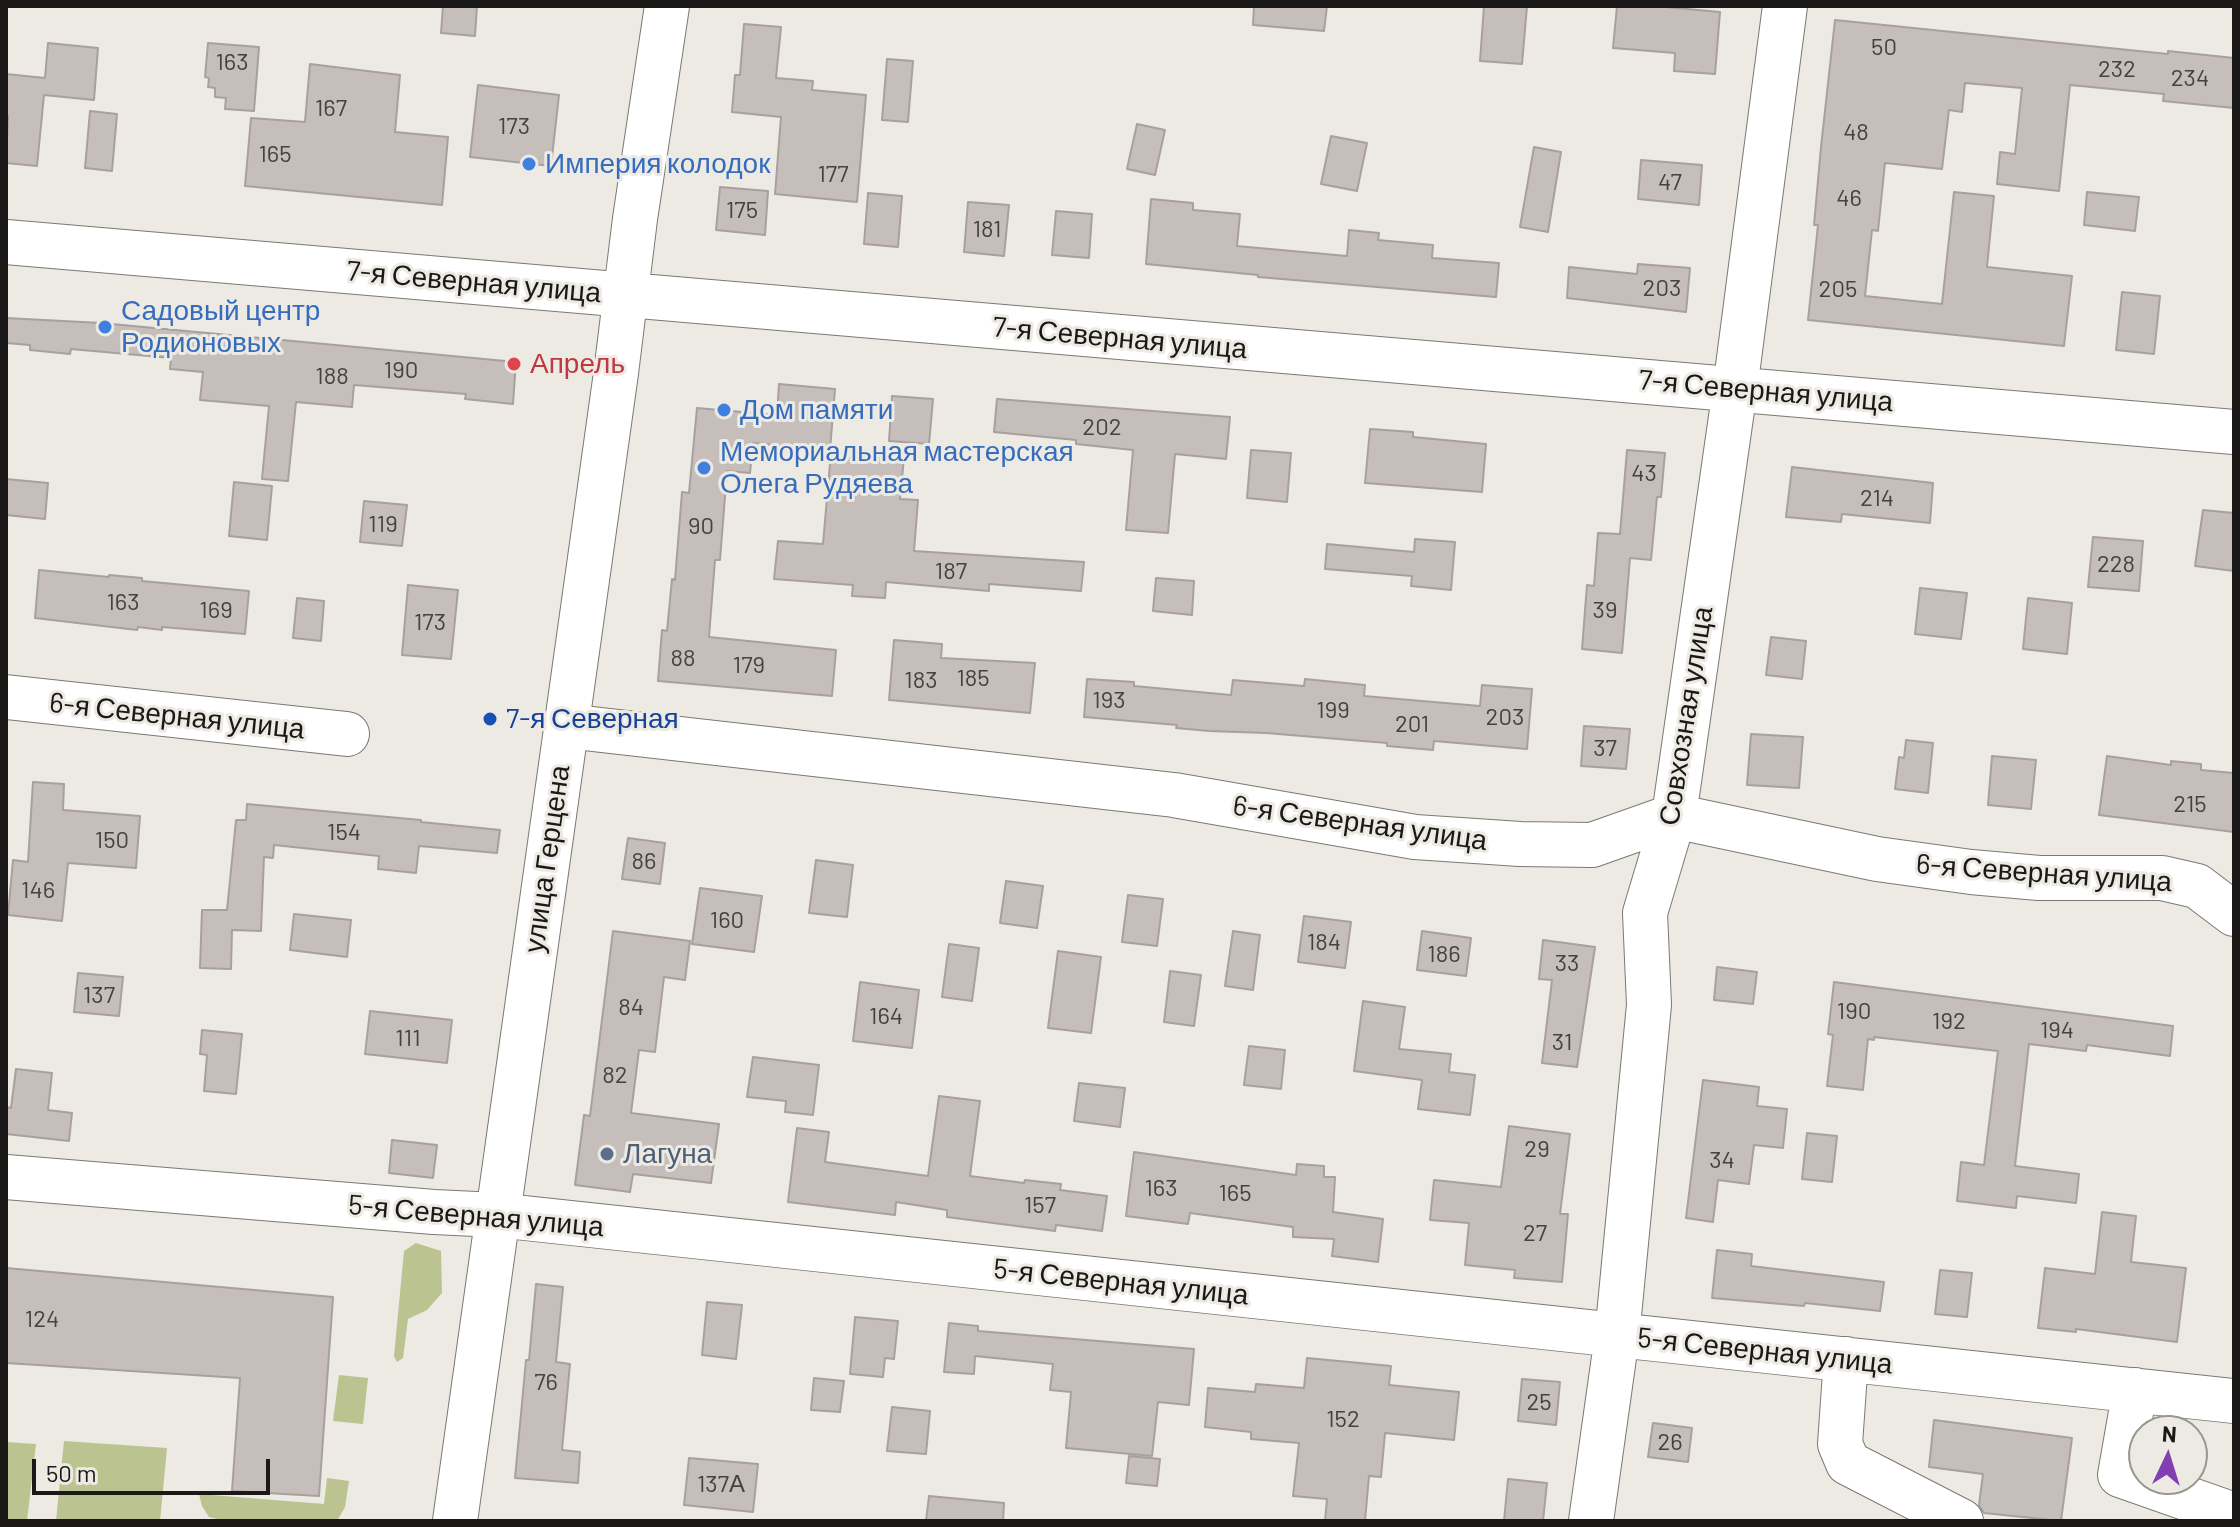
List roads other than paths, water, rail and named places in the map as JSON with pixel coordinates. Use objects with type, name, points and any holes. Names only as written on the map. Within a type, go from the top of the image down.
[{"type":"street","name":"улица Герцена","points":[[455,1521],[667,6]]},
{"type":"street","name":"Совхозная улица","points":[[1591,1521],[1617,1336],[1649,1005],[1645,913],[1674,816],[1735,389],[1785,6]]},
{"type":"street","name":"7-я Северная улица","points":[[6,242],[2234,432]]},
{"type":"street","name":"6-я Северная улица","points":[[6,697],[347,734]]},
{"type":"street","name":"6-я Северная улица","points":[[566,726],[1174,795],[1415,837],[1592,845],[1674,816],[1877,859],[1971,872],[2039,878],[2162,878],[2197,886],[2234,914]]},
{"type":"street","points":[[1592,845],[1612,856],[1629,871],[1640,891],[1645,913]]},
{"type":"street","name":"5-я Северная улица","points":[[6,1177],[497,1215],[2234,1401]]},
{"type":"street","points":[[1846,1359],[1840,1444],[1848,1463],[1961,1521]]},
{"type":"street","points":[[2135,1390],[2120,1475],[2234,1515]]},
{"type":"place","name":"Империя колодок","points":[[529,164]]},
{"type":"place","name":"Садовый центр Родионовых","points":[[105,327]]},
{"type":"place","name":"Апрель","points":[[514,364]]},
{"type":"place","name":"Дом памяти","points":[[724,410]]},
{"type":"place","name":"Мемориальная мастерская Олега Рудяева","points":[[704,468]]},
{"type":"place","name":"7-я Северная","points":[[490,719]]},
{"type":"place","name":"Лагуна","points":[[607,1154]]}]
